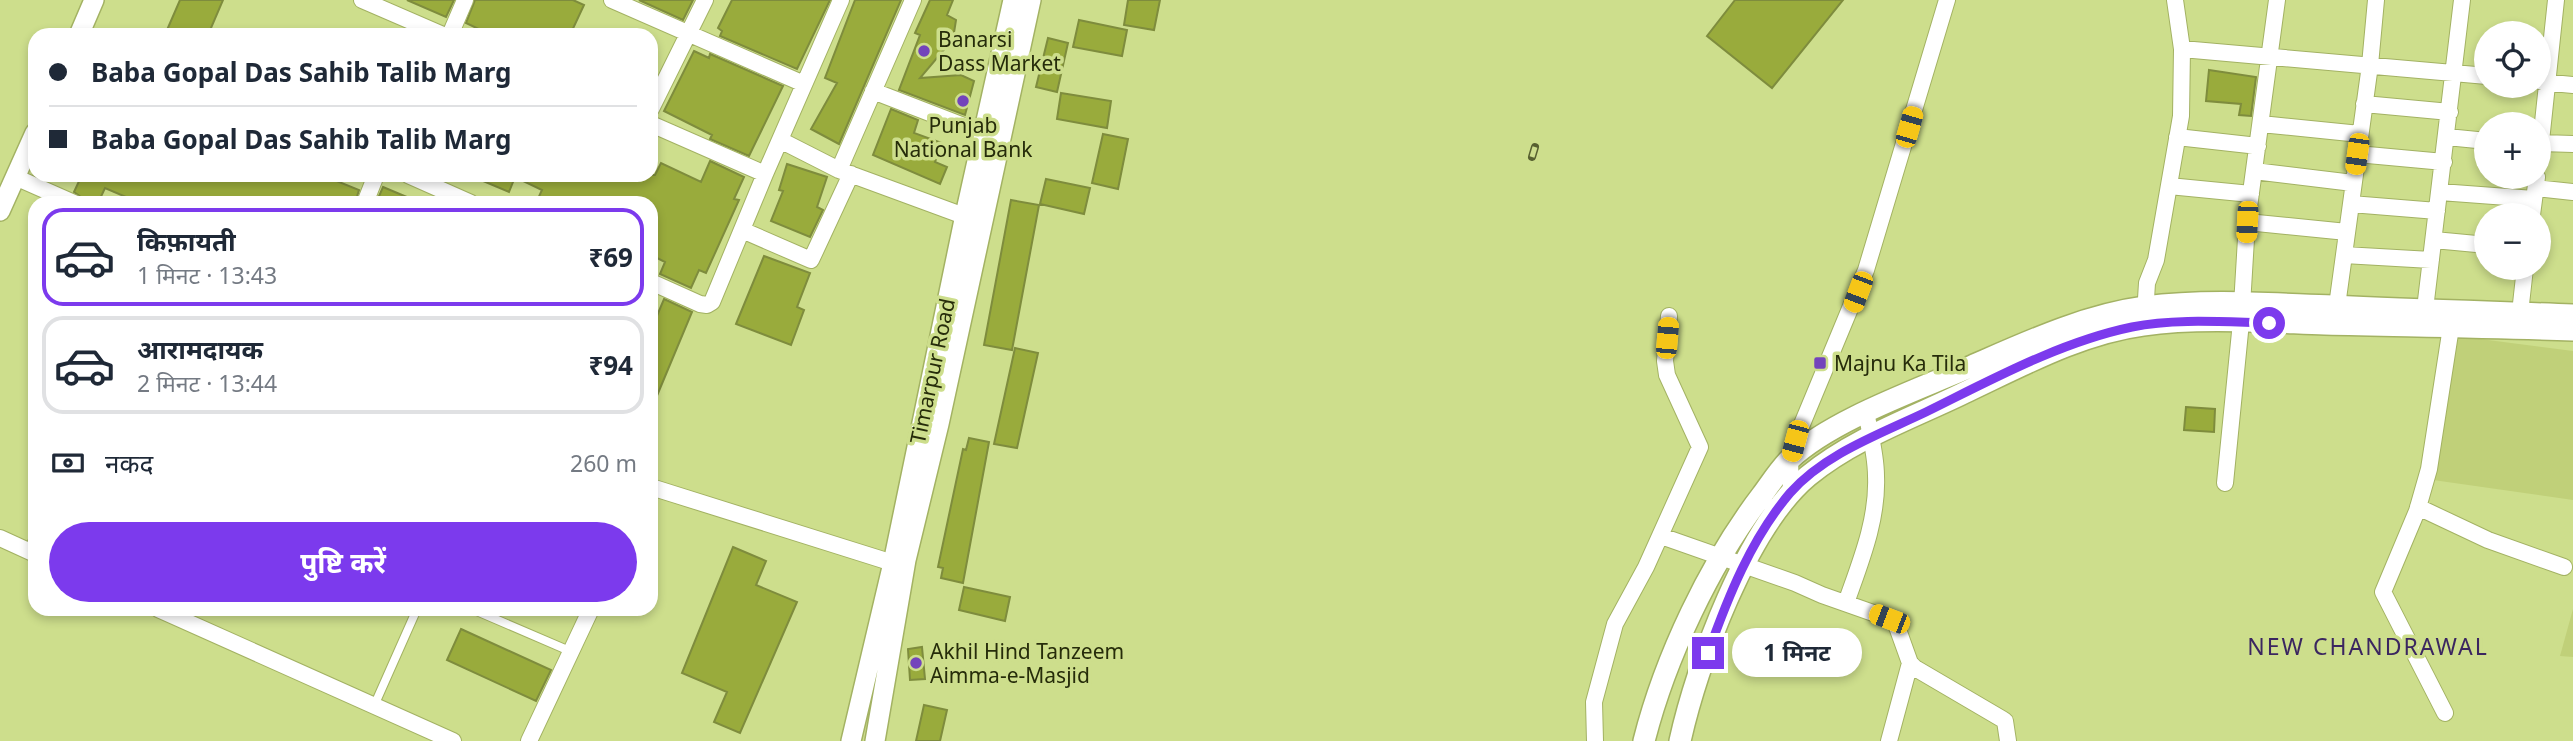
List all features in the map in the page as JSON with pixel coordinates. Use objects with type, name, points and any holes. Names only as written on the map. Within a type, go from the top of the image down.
[{"type":"main road","points":[[1644,741],[1650,716],[1685,629],[1719,556],[1748,513],[1790,459],[1818,439],[1866,412],[2049,334],[2110,314],[2145,316],[2337,306],[2573,315]]},
{"type":"main road","points":[[2241,312],[2451,327],[2573,330]]},
{"type":"main road","points":[[1681,741],[1689,704],[1744,564],[1791,493],[1832,459],[1871,438],[2004,374],[2145,316]]},
{"type":"street","points":[[85,28],[94,0]]},
{"type":"street","points":[[362,0],[427,28]]},
{"type":"street","points":[[453,28],[466,0]]},
{"type":"street","points":[[612,0],[804,84]]},
{"type":"street","points":[[658,96],[705,0]]},
{"type":"street","points":[[658,285],[700,304],[707,305],[712,302],[841,0]]},
{"type":"street","points":[[742,230],[811,260],[873,92],[913,0]]},
{"type":"street","name":"Timarpur Road","points":[[851,741],[855,718],[939,424],[983,223],[992,137],[1013,0]]},
{"type":"street","name":"Timarpur Road","points":[[876,732],[899,566],[965,215],[992,137],[1031,0]]},
{"type":"street","points":[[1791,493],[1790,459],[1799,428],[1866,270],[1947,0]]},
{"type":"street","points":[[2145,316],[2147,284],[2156,260],[2181,116],[2182,49],[2175,0]]},
{"type":"street","points":[[2225,483],[2247,222],[2277,0]]},
{"type":"street","points":[[2337,306],[2370,65],[2376,0]]},
{"type":"street","points":[[2424,309],[2462,0]]},
{"type":"street","points":[[2551,34],[2556,0]]},
{"type":"street","points":[[2182,49],[2474,75]]},
{"type":"street","points":[[2551,83],[2573,85]]},
{"type":"street","points":[[873,92],[992,137]]},
{"type":"street","points":[[2364,104],[2450,112]]},
{"type":"street","points":[[2261,124],[2360,134]]},
{"type":"street","points":[[658,127],[765,174]]},
{"type":"street","points":[[2447,136],[2474,139]]},
{"type":"street","points":[[2177,137],[2258,146]]},
{"type":"street","points":[[780,140],[845,172],[983,223]]},
{"type":"street","points":[[2551,148],[2573,145]]},
{"type":"street","points":[[0,211],[28,148]]},
{"type":"street","points":[[2357,154],[2444,162]]},
{"type":"street","points":[[2254,171],[2354,183]]},
{"type":"street","points":[[15,177],[58,196]]},
{"type":"street","points":[[424,182],[455,196]]},
{"type":"street","points":[[2169,186],[2251,194]]},
{"type":"street","points":[[2440,192],[2535,195],[2573,192]]},
{"type":"street","points":[[2351,204],[2437,211]]},
{"type":"street","points":[[2247,222],[2347,232]]},
{"type":"street","points":[[2434,240],[2474,244]]},
{"type":"street","points":[[2344,255],[2431,260]]},
{"type":"street","points":[[2520,313],[2524,280]]},
{"type":"street","points":[[1595,741],[1594,702],[1615,624],[1661,536],[1700,447],[1667,375],[1665,361],[1669,316]]},
{"type":"street","points":[[2445,713],[2383,592],[2418,507],[2431,458],[2451,327]]},
{"type":"street","points":[[1846,603],[1864,552],[1874,501],[1876,476],[1866,412]]},
{"type":"street","points":[[658,489],[899,566]]},
{"type":"street","points":[[2418,507],[2488,540],[2564,567]]},
{"type":"street","points":[[1661,536],[1889,619],[1896,624],[1910,663],[1921,673],[2002,719],[2008,741]]},
{"type":"street","points":[[0,538],[28,546]]},
{"type":"street","points":[[174,616],[453,741]]},
{"type":"street","points":[[529,741],[588,616]]},
{"type":"street","points":[[1889,741],[1910,663]]},
{"type":"street","points":[[841,741],[855,718],[876,732]]},
{"type":"lane","points":[[374,706],[414,616]]},
{"type":"lane","points":[[488,616],[572,652]]},
{"type":"shaded area","points":[[2457,336],[2573,351],[2573,500],[2433,480]]},
{"type":"shaded area","points":[[2573,609],[2573,657],[2560,656]]},
{"type":"building","points":[[180,0],[223,0],[211,28],[168,28]]},
{"type":"building","points":[[407,0],[454,0],[446,17]]},
{"type":"building","points":[[475,0],[573,0],[584,5],[573,28],[476,28],[466,23]]},
{"type":"building","points":[[639,0],[693,0],[683,20]]},
{"type":"building","points":[[732,0],[830,0],[797,69],[720,36],[722,31],[718,28]]},
{"type":"building","points":[[855,0],[901,0],[839,144],[811,129],[837,83],[825,78]]},
{"type":"building","name":"Banarsi Dass Market","points":[[930,0],[953,0],[947,15],[956,20],[953,39],[920,78],[961,75],[974,81],[965,115],[899,90],[920,35],[915,33]]},
{"type":"building","points":[[1128,0],[1160,0],[1154,30],[1124,25]]},
{"type":"building","points":[[1735,0],[1843,0],[1772,88],[1707,36]]},
{"type":"building","points":[[1079,20],[1127,30],[1122,56],[1073,47]]},
{"type":"building","points":[[1048,38],[1068,43],[1057,92],[1036,87]]},
{"type":"building","points":[[694,51],[709,58],[710,54],[783,86],[749,156],[710,139],[712,135],[664,111]]},
{"type":"building","points":[[2209,70],[2256,77],[2251,116],[2239,115],[2241,104],[2206,101]]},
{"type":"building","points":[[1061,93],[1111,101],[1107,128],[1057,119]]},
{"type":"building","points":[[891,109],[918,120],[914,133],[942,143],[935,162],[947,167],[940,184],[873,155]]},
{"type":"building","points":[[1103,134],[1128,139],[1118,189],[1092,183]]},
{"type":"building","points":[[710,161],[744,177],[734,199],[739,200],[706,273],[699,270],[691,288],[660,274],[665,262],[658,258],[658,196],[539,196],[542,190],[525,182],[658,182],[661,163],[701,182]]},
{"type":"building","points":[[787,164],[827,177],[817,207],[823,210],[810,237],[771,221],[783,191],[779,190]]},
{"type":"building","points":[[1046,179],[1090,188],[1084,214],[1040,204]]},
{"type":"building","points":[[79,182],[339,182],[359,190],[357,196],[124,196],[105,188],[101,196],[79,196],[74,192]]},
{"type":"building","points":[[485,182],[513,182],[509,192]]},
{"type":"building","points":[[383,187],[404,196],[379,196]]},
{"type":"building","points":[[1011,200],[1039,205],[1012,350],[984,345]]},
{"type":"building","points":[[764,256],[810,273],[797,307],[804,310],[791,345],[736,324]]},
{"type":"building","points":[[664,299],[692,312],[658,393],[658,313]]},
{"type":"building","points":[[1015,348],[1038,353],[1017,448],[994,444]]},
{"type":"building","points":[[2186,407],[2215,409],[2214,432],[2184,430]]},
{"type":"building","points":[[969,438],[989,442],[963,583],[941,578],[943,568],[938,567],[963,449],[966,450]]},
{"type":"building","points":[[733,547],[766,561],[756,585],[797,602],[740,733],[714,722],[727,692],[682,673]]},
{"type":"building","points":[[964,587],[1010,597],[1005,621],[959,610]]},
{"type":"building","points":[[461,629],[551,670],[536,701],[447,660]]},
{"type":"building","points":[[922,647],[925,679],[910,680],[908,649]]},
{"type":"building","points":[[924,705],[947,710],[940,741],[916,741]]},
{"type":"railway","points":[[1532,157],[1535,147]]},
{"type":"place","name":"Banarsi Dass Market","points":[[924,51]]},
{"type":"place","name":"Punjab National Bank","points":[[963,101]]},
{"type":"place","name":"Majnu Ka Tila","points":[[1820,363]]},
{"type":"place","name":"Akhil Hind Tanzeem Aimma-e-Masjid","points":[[916,663]]},
{"type":"district","name":"NEW CHANDRAWAL","points":[[2368,646]]},
{"type":"route","points":[[1708,653],[1744,564],[1774,516],[1791,493],[1832,459],[2004,374],[2088,339],[2134,326],[2160,323],[2269,323]]}]
